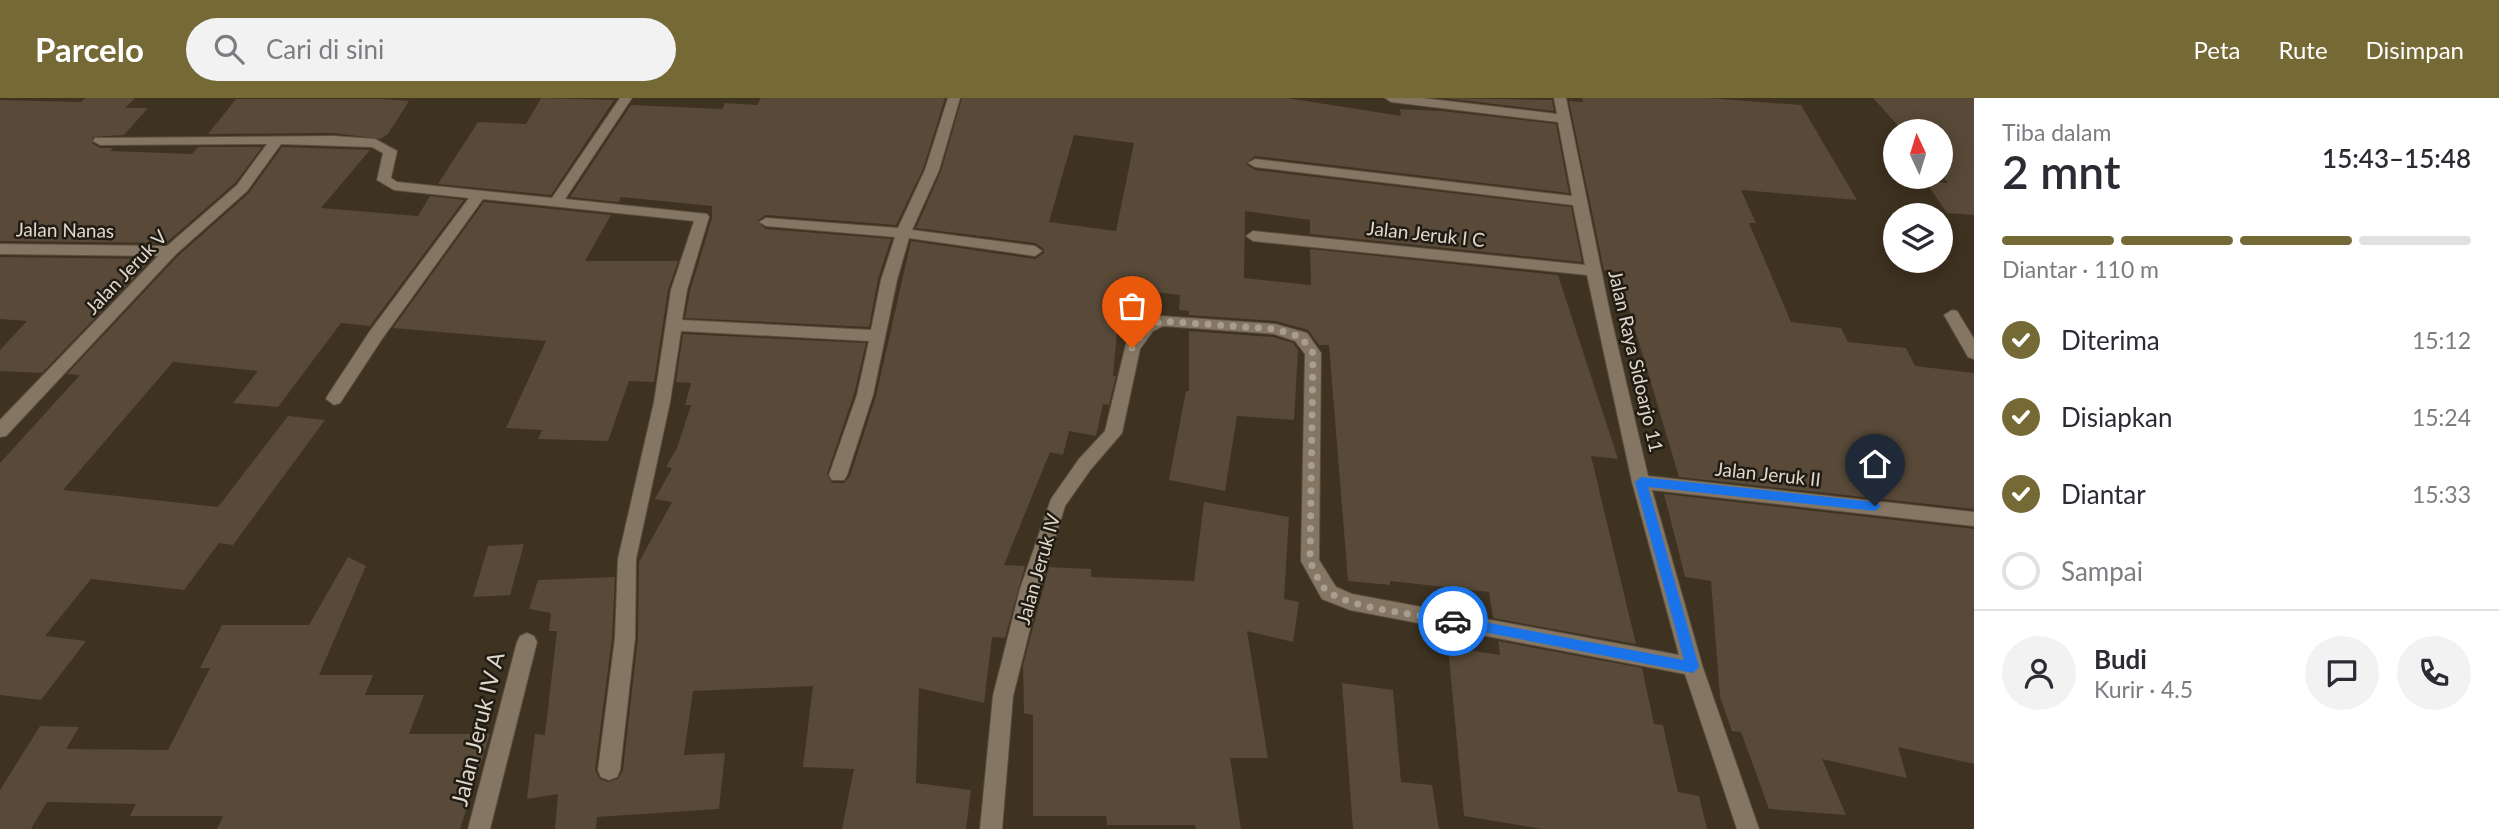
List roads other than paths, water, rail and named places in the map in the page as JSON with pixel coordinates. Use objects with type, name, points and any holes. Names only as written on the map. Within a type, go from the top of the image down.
[{"type":"street","points":[[557,201],[626,98]]},
{"type":"street","points":[[838,475],[865,395],[889,279],[903,233],[932,170],[954,98]]},
{"type":"street","points":[[1391,98],[1564,119]]},
{"type":"street","name":"Jalan Raya Sidoarjo 11","points":[[1560,98],[1578,201],[1641,482],[1693,667],[1748,829]]},
{"type":"street","points":[[100,141],[278,139],[375,143],[390,151],[384,180],[394,186],[477,197],[557,201],[702,217],[679,290],[662,402],[628,559],[625,638],[608,769]]},
{"type":"street","name":"Jalan Jeruk V","points":[[0,431],[171,251],[242,188],[278,139]]},
{"type":"street","points":[[1255,163],[1578,201]]},
{"type":"street","points":[[334,400],[376,335],[477,197]]},
{"type":"street","points":[[766,222],[903,233],[1035,251]]},
{"type":"street","name":"Jalan Jeruk I C","points":[[1253,236],[1594,271]]},
{"type":"street","name":"Jalan Nanas","points":[[0,248],[171,251]]},
{"type":"street","points":[[1952,315],[1974,353]]},
{"type":"street","name":"Jalan Jeruk IV","points":[[991,829],[1003,696],[1030,589],[1057,504],[1085,464],[1113,433],[1132,348],[1147,327],[1161,321],[1275,329],[1301,337],[1313,353],[1310,561],[1329,593],[1350,602],[1693,667]]},
{"type":"street","points":[[675,325],[878,336]]},
{"type":"street","name":"Jalan Jeruk II","points":[[1641,482],[1974,519]]},
{"type":"street","name":"Jalan Jeruk IV A","points":[[479,829],[527,642]]}]
